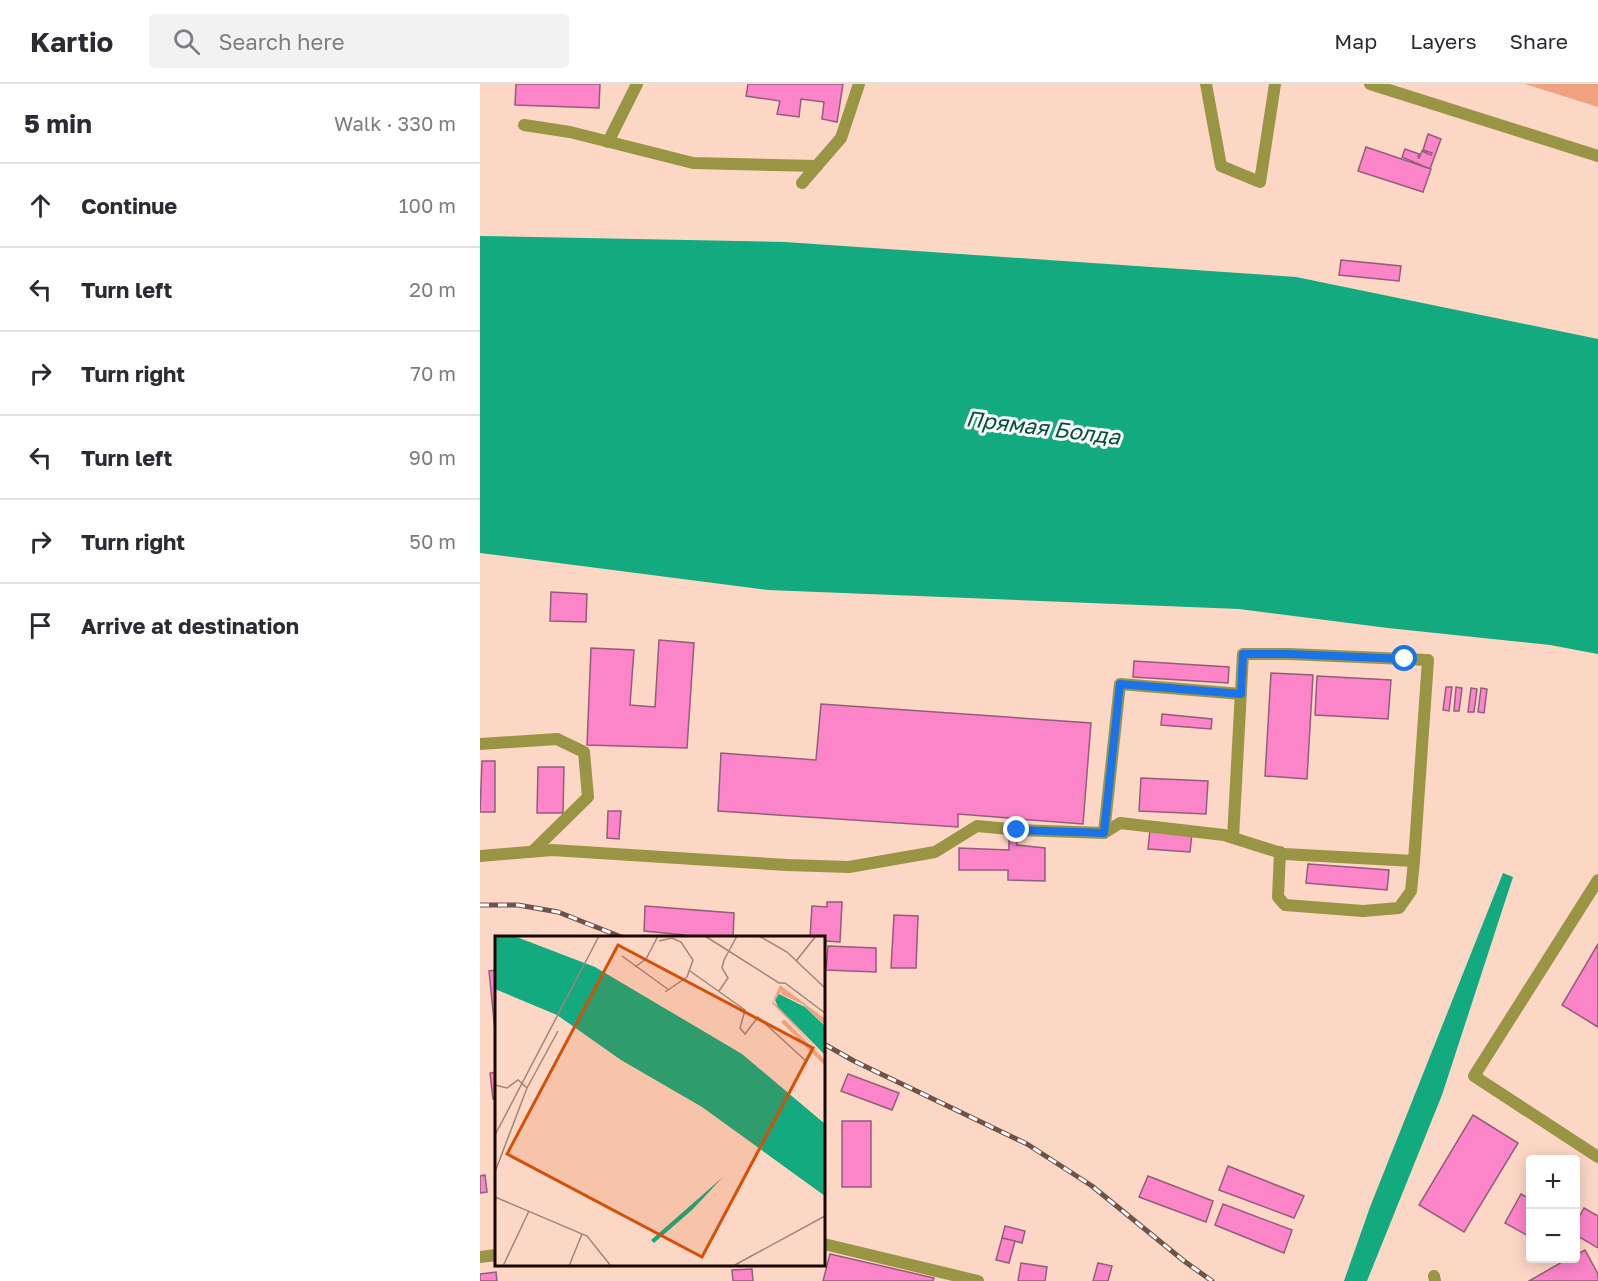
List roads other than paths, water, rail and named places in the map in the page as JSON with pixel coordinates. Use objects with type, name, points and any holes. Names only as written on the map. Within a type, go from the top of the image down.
[{"type":"street","points":[[608,142],[637,84]]},
{"type":"street","points":[[802,183],[841,138],[859,84]]},
{"type":"street","points":[[1206,84],[1221,166],[1260,182],[1275,84]]},
{"type":"street","points":[[1370,84],[1598,156]]},
{"type":"street","points":[[524,125],[570,132],[693,163],[817,166]]},
{"type":"street","points":[[1233,838],[1243,654],[1428,660],[1411,891],[1398,908],[1363,911],[1285,905],[1278,897],[1280,852]]},
{"type":"street","points":[[1104,833],[1120,684],[1241,694]]},
{"type":"street","points":[[480,744],[557,739],[584,752],[588,797],[533,851]]},
{"type":"street","points":[[480,856],[552,850],[849,867],[935,852],[977,826],[1013,830],[1104,833],[1120,823],[1224,835],[1280,852],[1414,861]]},
{"type":"street","points":[[1598,880],[1474,1076],[1598,1157]]},
{"type":"street","points":[[825,1244],[857,1254],[978,1281]]},
{"type":"street","points":[[480,1257],[495,1255]]},
{"type":"water","name":"Прямая Болда","points":[[480,236],[785,242],[1296,277],[1598,339],[1598,654],[1550,645],[1239,609],[768,590],[480,553]]},
{"type":"water","points":[[1503,873],[1513,877],[1442,1095],[1367,1281],[1344,1281],[1370,1207]]},
{"type":"railway","points":[[480,905],[518,905],[558,912],[619,936]]},
{"type":"railway","points":[[825,1045],[854,1061],[1027,1144],[1092,1186],[1212,1281]]}]
